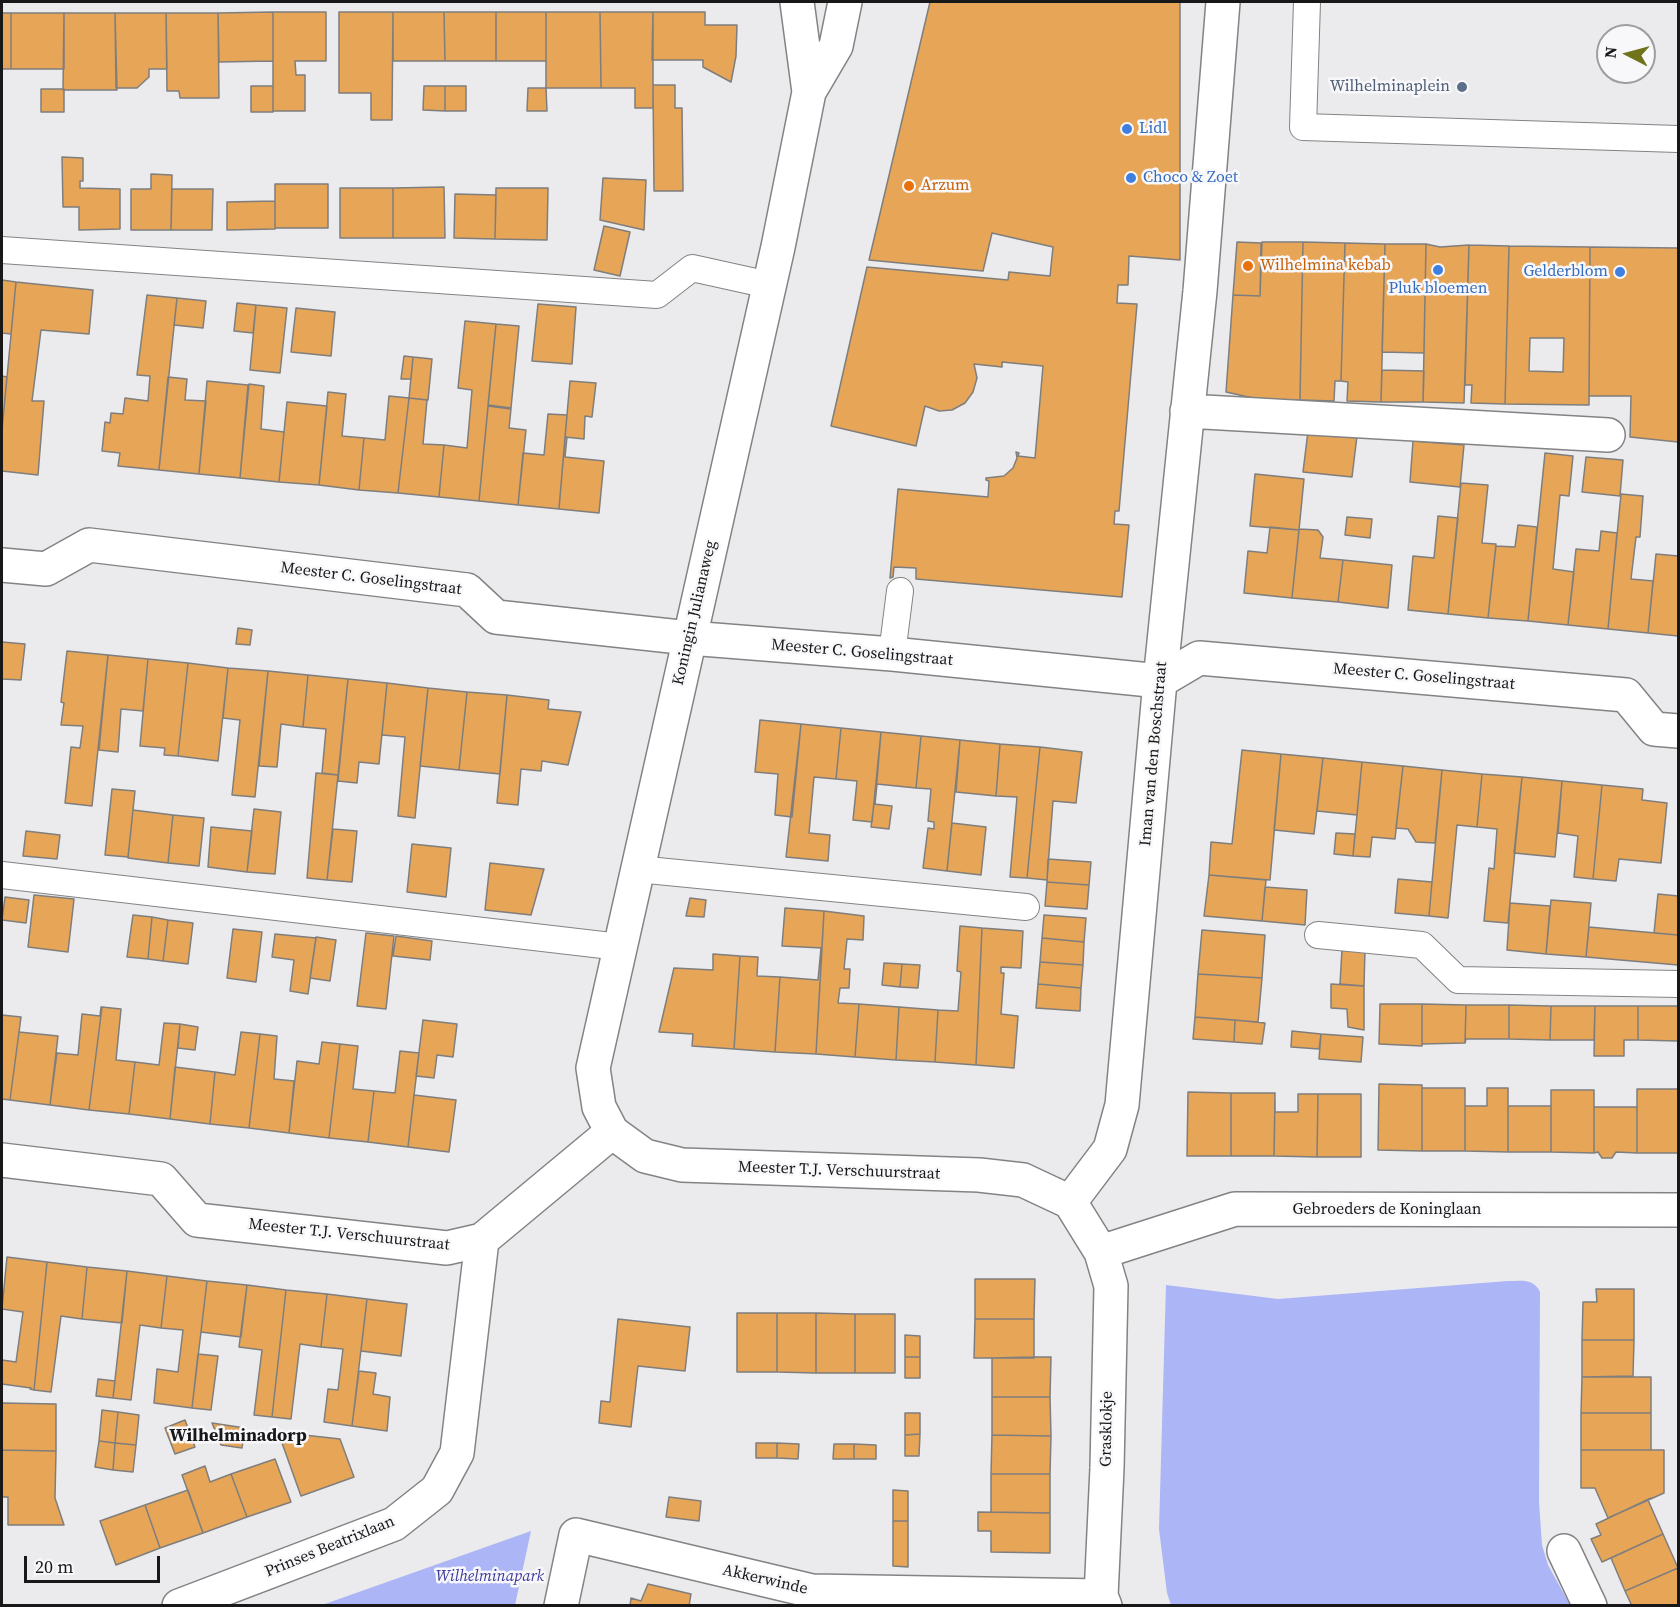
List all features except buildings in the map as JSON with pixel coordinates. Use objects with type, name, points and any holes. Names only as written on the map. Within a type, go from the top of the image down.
[{"type":"street","name":"Koningin Julianaweg","points":[[797,2],[809,92]]},
{"type":"street","name":"Koningin Julianaweg","points":[[612,1132],[599,1107],[593,1068],[769,285],[809,92],[836,46],[845,2]]},
{"type":"street","name":"Iman van den Boschstraat","points":[[1070,1202],[1110,1149],[1122,1105],[1160,681],[1200,291],[1223,2]]},
{"type":"street","points":[[1187,411],[1608,435]]},
{"type":"street","name":"Meester C. Goselingstraat","points":[[2,565],[46,569],[89,545],[467,590],[496,617],[689,638],[892,654],[1160,681],[1199,658],[1626,695],[1654,729],[1678,731]]},
{"type":"street","name":"Meester T.J. Verschuurstraat","points":[[2,1160],[161,1179],[197,1220],[447,1248],[482,1240],[612,1132],[645,1156],[682,1165],[979,1175],[1023,1180],[1070,1202]]},
{"type":"street","points":[[1070,1202],[1101,1252]]},
{"type":"street","name":"Gebroeders de Koninglaan","points":[[1101,1252],[1235,1209],[1678,1210]]},
{"type":"street","name":"Prinses Beatrixlaan","points":[[179,1605],[394,1524],[437,1490],[457,1453],[482,1240]]},
{"type":"street","name":"Grasklokje","points":[[1101,1252],[1111,1286],[1103,1601]]},
{"type":"street","name":"Akkerwinde","points":[[561,1605],[576,1535],[812,1591],[1103,1601]]},
{"type":"street","points":[[1564,1551],[1590,1605]]},
{"type":"lane","points":[[1307,2],[1303,127],[1678,139]]},
{"type":"lane","points":[[2,250],[657,295],[692,268],[769,285]]},
{"type":"lane","points":[[892,654],[900,591]]},
{"type":"lane","points":[[637,869],[1026,907]]},
{"type":"lane","points":[[2,875],[620,947]]},
{"type":"lane","points":[[1318,935],[1422,945],[1458,980],[1678,984]]},
{"type":"green space","points":[[1508,1281],[1531,1282],[1540,1292],[1539,1502],[1542,1545],[1548,1565],[1570,1605],[1171,1605],[1167,1593],[1159,1529],[1166,1285],[1278,1299]]},
{"type":"green space","name":"Wilhelminapark","points":[[531,1531],[515,1605],[322,1605]]},
{"type":"place","name":"Wilhelminaplein","points":[[1462,87]]},
{"type":"place","name":"Lidl","points":[[1127,129]]},
{"type":"place","name":"Choco & Zoet","points":[[1131,178]]},
{"type":"place","name":"Arzum","points":[[909,186]]},
{"type":"place","name":"Wilhelmina kebab","points":[[1248,266]]},
{"type":"place","name":"Pluk bloemen","points":[[1438,270]]},
{"type":"place","name":"Gelderblom","points":[[1620,272]]},
{"type":"district","name":"Wilhelminadorp","points":[[238,1436]]}]
